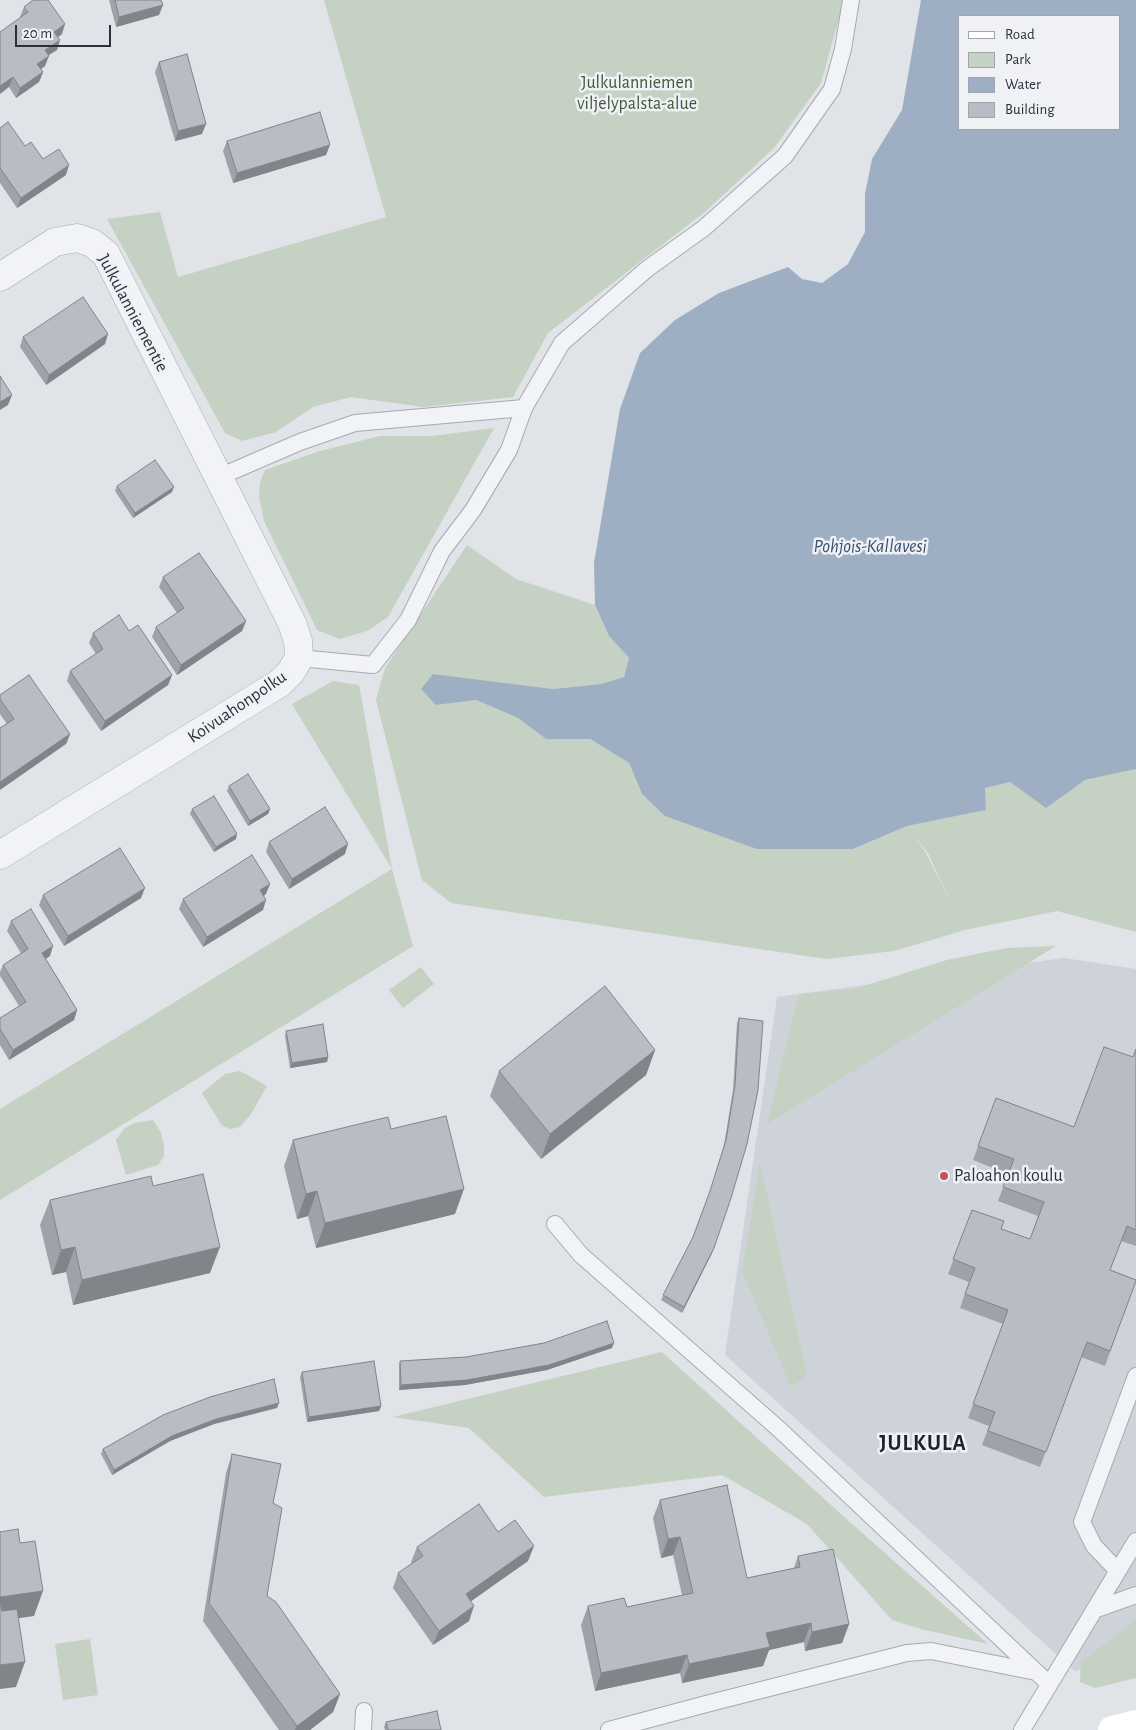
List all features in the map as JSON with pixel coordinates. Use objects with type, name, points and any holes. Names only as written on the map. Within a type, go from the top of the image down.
[{"type":"main road","points":[[1112,1730],[1136,1724]]},
{"type":"street","name":"Julkulanniementie","points":[[0,277],[55,242],[77,238],[92,243],[106,254],[219,477]]},
{"type":"street","name":"Koivuahonpolku","points":[[0,855],[280,682],[291,672],[299,658],[298,641],[292,623],[219,477]]},
{"type":"lane","points":[[299,658],[373,666],[408,620],[442,551],[473,510],[509,450],[524,408],[562,343],[648,269],[704,228],[785,156],[832,89],[843,49],[851,0]]},
{"type":"lane","points":[[219,477],[300,442],[355,423],[524,408]]},
{"type":"lane","points":[[555,1224],[581,1255],[780,1430],[1049,1684]]},
{"type":"lane","points":[[1118,1571],[1094,1546],[1082,1522],[1136,1376]]},
{"type":"lane","points":[[1022,1730],[1136,1541]]},
{"type":"lane","points":[[1094,1610],[1136,1595]]},
{"type":"lane","points":[[609,1730],[907,1654],[930,1652],[1036,1672]]},
{"type":"lane","points":[[362,1730],[364,1711]]},
{"type":"shaded area","name":"Paloahon koulu","points":[[1064,958],[1136,969],[1136,1655],[1075,1671],[725,1355],[777,997]]},
{"type":"green space","name":"Julkulanniemen viljelypalsta-alue","points":[[324,0],[844,0],[821,83],[774,148],[706,211],[548,333],[513,397],[423,407],[351,397],[313,407],[276,432],[242,441],[225,433],[107,219],[160,212],[178,277],[386,217]]},
{"type":"green space","points":[[494,428],[388,617],[367,631],[340,639],[317,630],[264,521],[259,496],[260,482],[265,470],[320,451],[380,436],[432,436]]},
{"type":"green space","points":[[467,545],[516,579],[595,605],[609,636],[629,658],[624,677],[601,684],[553,689],[433,674],[436,705],[476,700],[518,718],[546,739],[590,739],[629,763],[642,794],[853,849],[907,826],[986,810],[984,788],[1010,782],[1026,793],[1067,792],[1085,780],[1136,769],[1136,932],[1057,911],[965,930],[894,951],[826,959],[451,903],[422,880],[376,700],[385,668]],"holes":[[[914,836],[928,853],[951,903],[926,853]]]},
{"type":"green space","points":[[333,681],[359,685],[392,869],[292,704]]},
{"type":"green space","points":[[392,869],[413,946],[0,1200],[0,1109]]},
{"type":"green space","points":[[1056,946],[767,1124],[799,994],[854,989],[947,960],[1007,948]]},
{"type":"green space","points":[[421,967],[434,984],[403,1008],[389,990]]},
{"type":"green space","points":[[240,1071],[267,1086],[251,1114],[240,1127],[231,1129],[222,1126],[202,1093],[225,1074]]},
{"type":"green space","points":[[153,1120],[161,1133],[164,1156],[158,1165],[126,1175],[116,1140],[124,1129],[134,1123]]},
{"type":"green space","points":[[760,1163],[807,1376],[791,1387],[742,1271]]},
{"type":"green space","points":[[662,1352],[988,1644],[921,1629],[892,1620],[807,1524],[722,1475],[544,1497],[469,1428],[393,1417]]},
{"type":"green space","points":[[1136,1620],[1136,1678],[1095,1688],[1080,1682],[1081,1662]]},
{"type":"green space","points":[[90,1639],[98,1695],[63,1700],[55,1644]]},
{"type":"water","name":"Pohjois-Kallavesi","points":[[921,0],[1136,0],[1136,769],[1085,780],[1046,808],[1010,782],[985,788],[986,810],[907,826],[853,849],[757,849],[665,816],[642,794],[629,763],[590,739],[546,739],[518,718],[476,700],[436,705],[421,689],[433,674],[553,689],[601,684],[624,677],[629,658],[609,636],[595,605],[594,563],[620,409],[640,353],[675,320],[719,293],[788,267],[802,279],[822,283],[848,264],[865,232],[865,194],[872,159],[902,110]]},
{"type":"building","points":[[33,0],[48,0],[65,24],[54,32],[60,40],[45,50],[49,56],[37,64],[43,72],[20,88],[13,77],[0,86],[0,32],[28,12],[24,7]]},
{"type":"building","points":[[115,0],[161,0],[163,5],[119,17]]},
{"type":"building","points":[[187,54],[206,124],[178,131],[159,62]]},
{"type":"building","points":[[320,112],[330,145],[237,173],[227,141]]},
{"type":"building","points":[[8,122],[25,146],[31,142],[43,159],[59,149],[69,165],[21,198],[0,168],[0,128]]},
{"type":"building","points":[[83,297],[108,334],[49,375],[23,337]]},
{"type":"building","points":[[0,376],[12,395],[0,402]]},
{"type":"building","points":[[155,460],[174,487],[135,513],[117,486]]},
{"type":"building","points":[[199,553],[246,621],[181,665],[156,627],[184,608],[163,577]]},
{"type":"building","points":[[119,615],[129,631],[138,625],[172,675],[105,721],[70,671],[103,649],[93,633]]},
{"type":"building","points":[[29,675],[70,734],[0,782],[0,728],[14,719],[0,699],[0,695]]},
{"type":"building","points":[[248,774],[270,809],[250,821],[229,786]]},
{"type":"building","points":[[214,796],[237,834],[216,847],[192,809]]},
{"type":"building","points":[[325,807],[348,844],[292,879],[269,842]]},
{"type":"building","points":[[120,848],[145,888],[68,936],[43,895]]},
{"type":"building","points":[[252,855],[270,884],[260,890],[266,900],[207,937],[183,899]]},
{"type":"building","points":[[31,909],[53,946],[42,953],[77,1010],[13,1050],[0,1029],[0,1018],[26,1002],[3,965],[28,949],[11,921]]},
{"type":"building","points":[[605,986],[655,1050],[550,1134],[499,1071]]},
{"type":"building","points":[[739,1018],[763,1021],[758,1090],[747,1144],[714,1248],[684,1307],[663,1295],[693,1237],[726,1140],[735,1085]]},
{"type":"building","points":[[323,1024],[328,1057],[292,1063],[286,1031]]},
{"type":"building","points":[[1104,1047],[1133,1057],[1136,1049],[1136,1230],[1127,1226],[1110,1270],[1136,1281],[1110,1351],[1087,1342],[1046,1452],[988,1431],[995,1412],[973,1404],[1008,1310],[965,1294],[975,1268],[953,1259],[972,1210],[1004,1221],[1001,1229],[1030,1239],[1044,1202],[1003,1187],[1014,1159],[978,1146],[996,1098],[1074,1127]]},
{"type":"building","points":[[446,1116],[464,1189],[325,1223],[317,1191],[306,1194],[293,1140],[388,1117],[391,1129]]},
{"type":"building","points":[[203,1174],[220,1247],[82,1280],[75,1247],[61,1250],[50,1200],[151,1176],[153,1186]]},
{"type":"building","points":[[607,1321],[614,1343],[549,1365],[467,1380],[401,1385],[400,1361],[466,1357],[544,1343]]},
{"type":"building","points":[[374,1361],[381,1406],[309,1417],[302,1372]]},
{"type":"building","points":[[274,1379],[279,1403],[216,1419],[172,1436],[114,1470],[103,1449],[163,1415],[210,1397]]},
{"type":"building","points":[[232,1454],[281,1464],[273,1503],[282,1508],[267,1596],[276,1602],[340,1694],[297,1726],[209,1603]]},
{"type":"building","points":[[727,1485],[747,1578],[800,1567],[798,1556],[833,1549],[849,1624],[812,1632],[811,1623],[766,1633],[770,1647],[689,1664],[687,1655],[601,1673],[588,1606],[624,1598],[627,1607],[693,1593],[680,1537],[668,1539],[660,1500]]},
{"type":"building","points":[[479,1504],[498,1532],[515,1520],[534,1546],[466,1594],[474,1606],[439,1631],[398,1573],[423,1556],[417,1547]]},
{"type":"building","points":[[18,1529],[20,1543],[35,1541],[43,1591],[0,1597],[0,1532]]},
{"type":"building","points":[[0,1601],[2,1611],[17,1609],[25,1662],[0,1665]]},
{"type":"building","points":[[437,1711],[441,1730],[388,1730],[386,1722]]},
{"type":"place","name":"Paloahon koulu","points":[[944,1176]]},
{"type":"district","name":"JULKULA","points":[[923,1443]]}]
